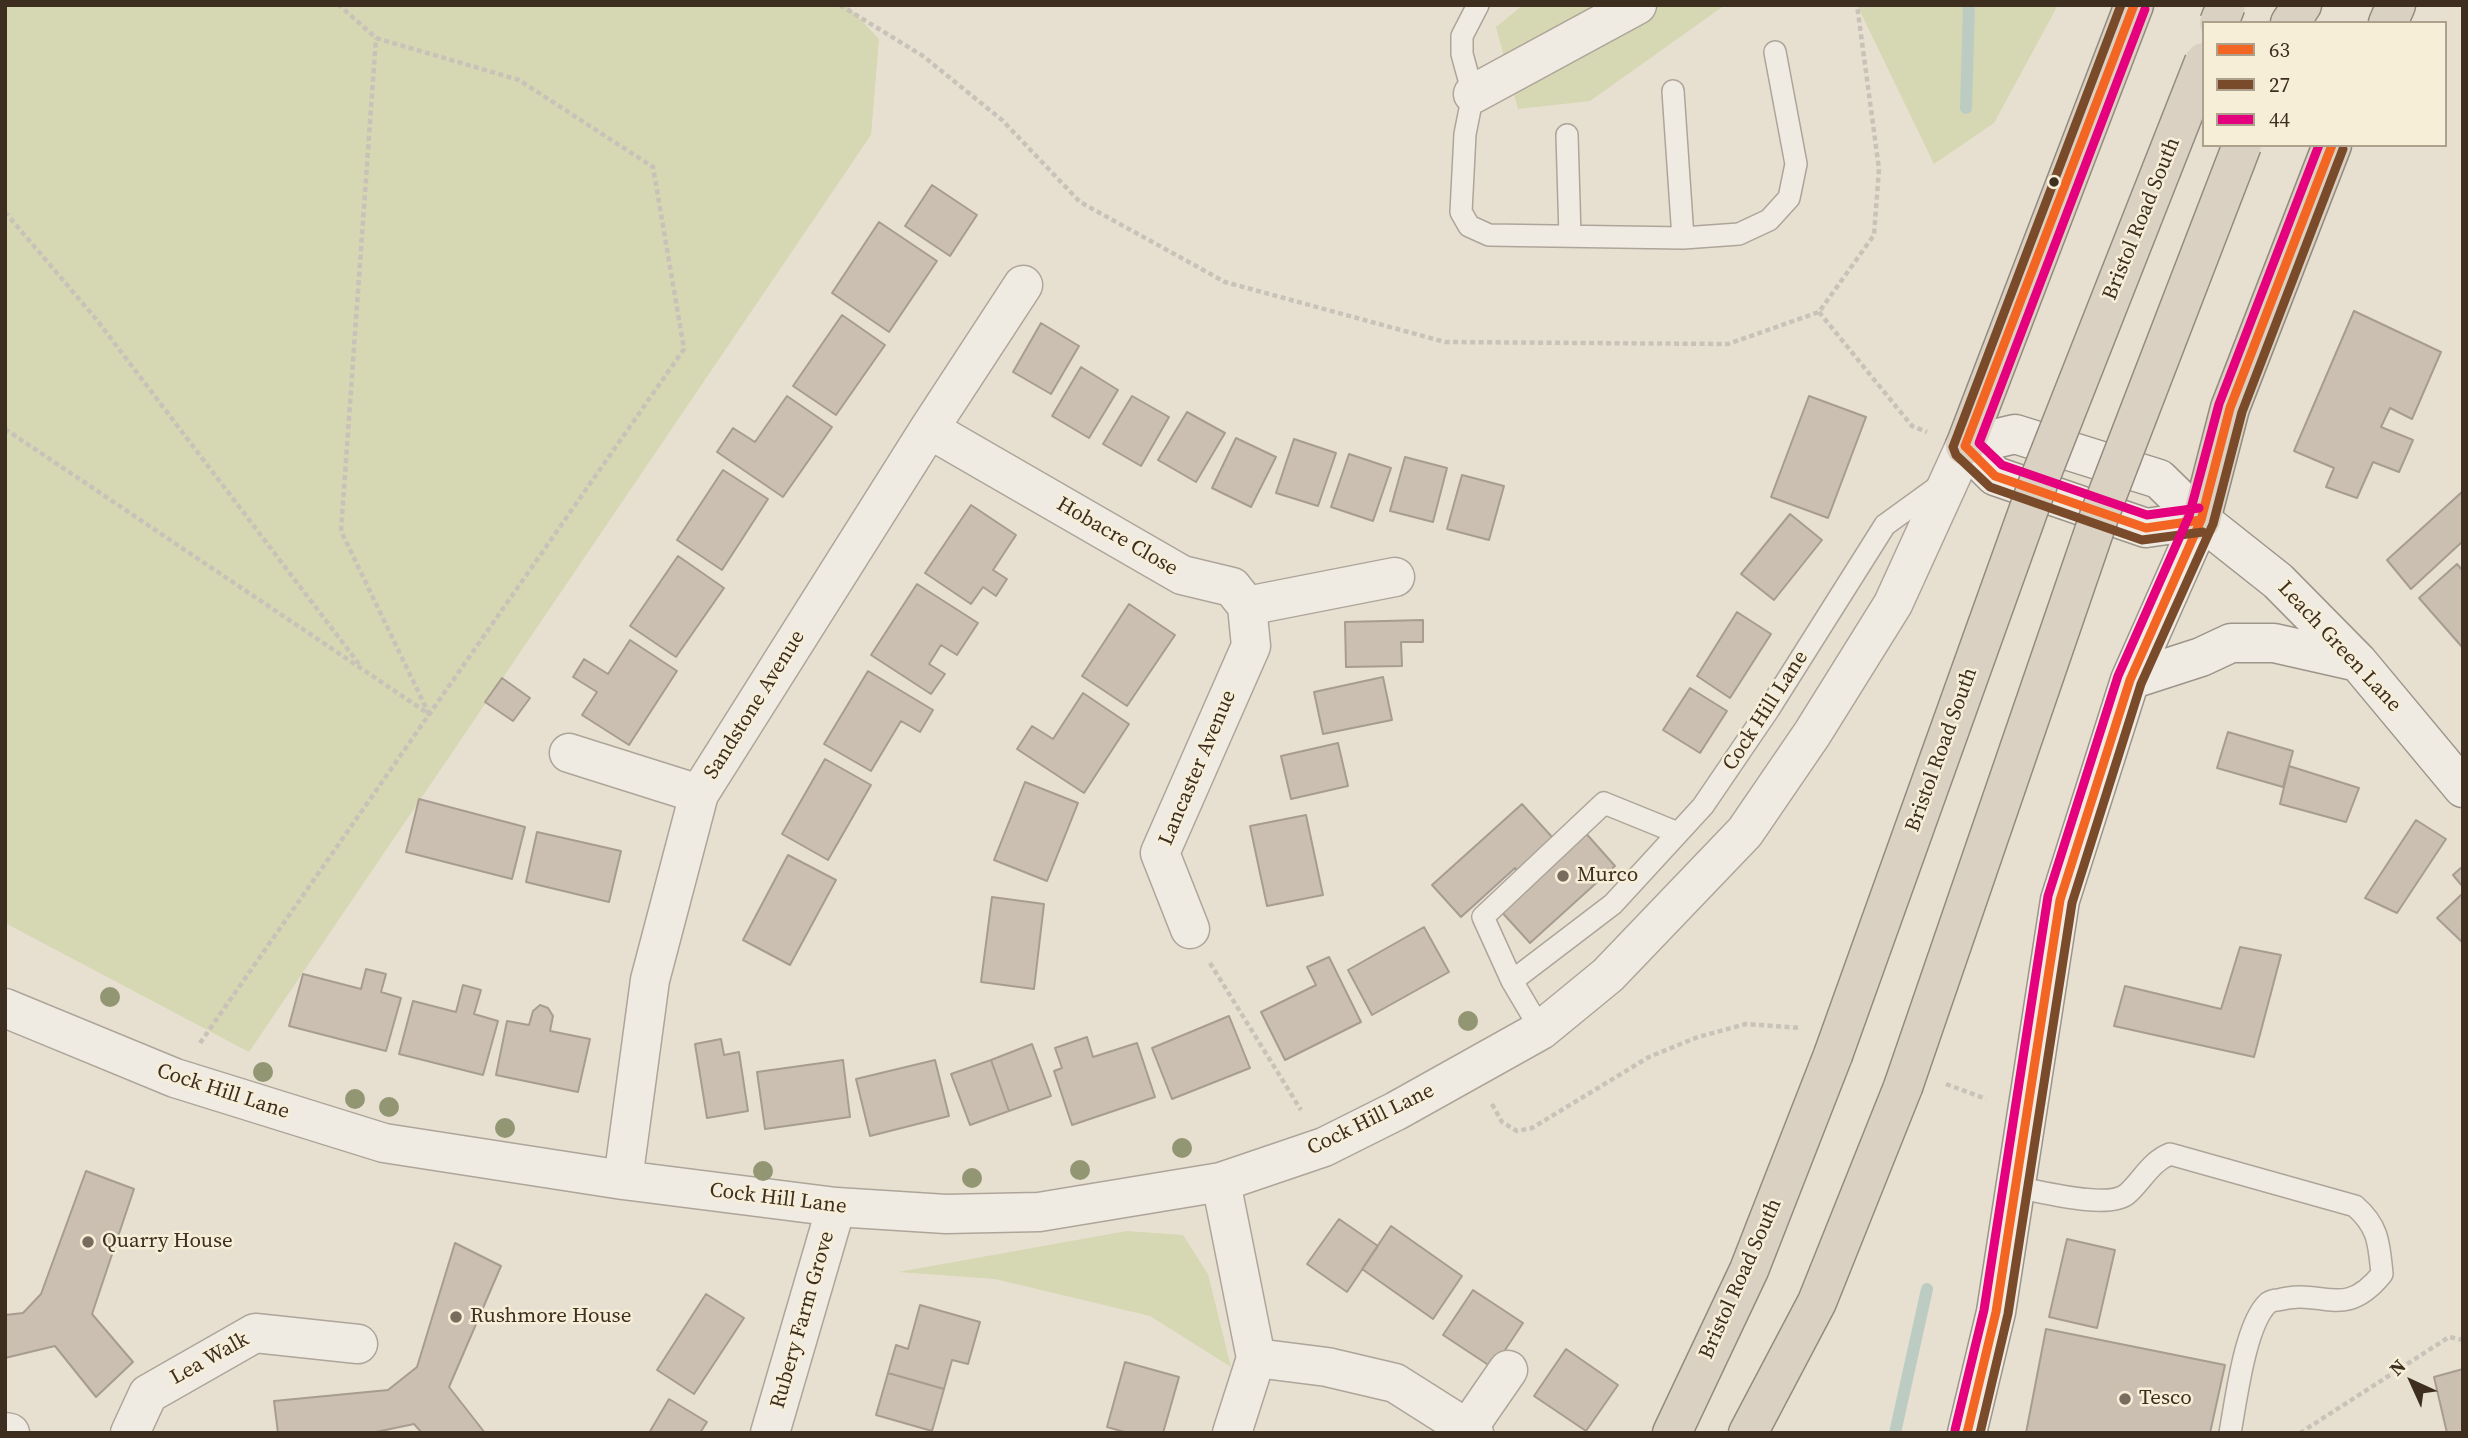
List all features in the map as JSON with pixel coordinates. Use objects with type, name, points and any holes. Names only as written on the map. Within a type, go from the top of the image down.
[{"type":"highway","points":[[1959,461],[2134,5]]},
{"type":"highway","points":[[2291,21],[2302,5]]},
{"type":"highway","points":[[2389,21],[2396,5]]},
{"type":"highway","name":"Bristol Road South","points":[[1672,1433],[1749,1270],[1822,1043],[2039,478],[2202,67]]},
{"type":"highway","points":[[1748,1433],[1817,1302],[1921,1084],[2101,511],[2241,147]]},
{"type":"highway","points":[[2201,520],[2230,408],[2331,147]]},
{"type":"street","points":[[1473,94],[1637,5]]},
{"type":"street","name":"Sandstone Avenue","points":[[623,1181],[650,980],[699,794],[1023,285]]},
{"type":"street","name":"Hobacre Close","points":[[929,429],[1182,575],[1232,587],[1247,606]]},
{"type":"street","name":"Leach Green Lane","points":[[1959,461],[2015,435],[2159,479],[2201,520],[2278,581],[2358,662],[2463,788]]},
{"type":"street","points":[[1959,461],[1994,476],[2146,528],[2201,520]]},
{"type":"street","name":"Cock Hill Lane","points":[[5,1008],[175,1078],[384,1143],[623,1181],[836,1207],[946,1214],[1039,1212],[1221,1182],[1324,1147],[1396,1111],[1541,1030],[1608,975],[1745,832],[1812,734],[1893,604],[1959,461]]},
{"type":"street","points":[[1967,1433],[1996,1312],[2060,900],[2130,680],[2201,520]]},
{"type":"street","points":[[1247,606],[1395,577]]},
{"type":"street","name":"Lancaster Avenue","points":[[1190,929],[1160,853],[1251,646],[1247,606]]},
{"type":"street","points":[[2130,680],[2201,657],[2231,643],[2274,643],[2358,662]]},
{"type":"street","points":[[569,753],[699,794]]},
{"type":"street","points":[[1221,1182],[1256,1358],[1232,1433]]},
{"type":"street","name":"Rubery Farm Grove","points":[[770,1433],[836,1207]]},
{"type":"street","name":"Lea Walk","points":[[131,1433],[148,1394],[255,1333],[358,1344]]},
{"type":"street","points":[[1256,1358],[1327,1367],[1395,1383],[1471,1431],[1508,1370]]},
{"type":"lane","points":[[1478,5],[1462,36],[1462,54],[1473,94],[1465,134],[1461,212],[1469,226],[1489,235],[1683,238],[1739,234],[1769,220],[1789,198],[1796,164],[1775,52]]},
{"type":"lane","points":[[1673,91],[1683,238]]},
{"type":"lane","points":[[1567,135],[1570,236]]},
{"type":"lane","name":"Cock Hill Lane","points":[[1513,981],[1613,904],[1703,806],[1769,709],[1885,525],[1959,461]]},
{"type":"lane","points":[[1541,1030],[1513,981],[1483,917],[1604,803],[1678,833]]},
{"type":"lane","points":[[2015,1187],[2115,1201],[2126,1194],[2159,1159],[2170,1154],[2355,1206],[2369,1219],[2376,1235],[2382,1274],[2360,1296],[2339,1302],[2289,1296],[2269,1302],[2254,1323],[2230,1433]]},
{"type":"path","points":[[175,1078],[684,349],[653,167],[519,80],[376,38],[339,5]]},
{"type":"path","points":[[376,38],[341,531],[429,714]]},
{"type":"path","points":[[5,212],[96,319],[362,668]]},
{"type":"path","points":[[1819,312],[1912,426],[1959,461]]},
{"type":"path","points":[[5,429],[429,714]]},
{"type":"path","points":[[1190,929],[1324,1147]]},
{"type":"path","points":[[1472,1068],[1502,1122],[1517,1131],[1532,1128],[1648,1057],[1698,1037],[1746,1024],[1798,1027],[1822,1043]]},
{"type":"path","points":[[1921,1084],[2026,1115]]},
{"type":"path","points":[[2300,1433],[2449,1337],[2463,1340]]},
{"type":"green space","points":[[5,5],[847,5],[879,39],[871,135],[249,1052],[5,923]]},
{"type":"green space","points":[[1523,5],[1725,5],[1590,101],[1518,109],[1496,27]]},
{"type":"green space","points":[[1857,5],[2058,5],[1994,123],[1934,164]]},
{"type":"green space","points":[[1127,1231],[1183,1235],[1208,1274],[1231,1367],[1150,1316],[995,1279],[898,1272]]},
{"type":"building","points":[[932,185],[977,215],[950,256],[905,226]]},
{"type":"building","points":[[879,222],[937,261],[889,332],[832,293]]},
{"type":"building","points":[[2354,311],[2441,352],[2412,419],[2390,408],[2381,427],[2413,440],[2399,472],[2373,462],[2357,498],[2326,487],[2334,468],[2294,451]]},
{"type":"building","points":[[842,315],[885,345],[836,415],[793,386]]},
{"type":"building","points":[[1041,323],[1079,346],[1051,394],[1013,372]]},
{"type":"building","points":[[1081,367],[1118,390],[1089,438],[1052,416]]},
{"type":"building","points":[[787,396],[832,427],[783,497],[717,452],[733,428],[755,442]]},
{"type":"building","points":[[1132,396],[1169,417],[1141,466],[1103,444]]},
{"type":"building","points":[[1809,396],[1866,417],[1828,518],[1771,497]]},
{"type":"building","points":[[1187,412],[1225,433],[1196,482],[1158,460]]},
{"type":"building","points":[[1236,438],[1276,457],[1251,507],[1212,488]]},
{"type":"building","points":[[1294,439],[1336,453],[1318,506],[1276,493]]},
{"type":"building","points":[[1349,454],[1391,468],[1373,521],[1331,507]]},
{"type":"building","points":[[1405,457],[1447,468],[1433,522],[1390,511]]},
{"type":"building","points":[[723,470],[768,499],[722,570],[677,540]]},
{"type":"building","points":[[1462,475],[1504,486],[1489,540],[1447,529]]},
{"type":"building","points":[[2463,491],[2463,541],[2411,589],[2387,560]]},
{"type":"building","points":[[971,505],[1016,535],[993,570],[1007,579],[996,596],[983,587],[971,604],[925,573]]},
{"type":"building","points":[[1790,514],[1822,540],[1774,600],[1741,574]]},
{"type":"building","points":[[678,556],[724,588],[676,657],[630,626]]},
{"type":"building","points":[[2457,564],[2463,571],[2463,648],[2419,598]]},
{"type":"building","points":[[917,584],[978,623],[957,655],[941,645],[929,664],[945,674],[931,694],[871,655]]},
{"type":"building","points":[[1129,604],[1175,635],[1127,706],[1082,676]]},
{"type":"building","points":[[1737,612],[1771,634],[1730,698],[1697,676]]},
{"type":"building","points":[[1423,620],[1423,642],[1401,642],[1402,666],[1346,667],[1345,622]]},
{"type":"building","points":[[630,640],[677,671],[629,745],[582,715],[597,692],[573,677],[584,659],[608,674]]},
{"type":"building","points":[[868,671],[933,710],[920,732],[901,721],[871,771],[824,744]]},
{"type":"building","points":[[1383,677],[1392,720],[1323,734],[1314,692]]},
{"type":"building","points":[[502,678],[530,698],[513,721],[485,702]]},
{"type":"building","points":[[1690,688],[1727,711],[1700,753],[1663,730]]},
{"type":"building","points":[[1083,693],[1129,724],[1084,793],[1017,749],[1032,726],[1053,739]]},
{"type":"building","points":[[2228,732],[2293,751],[2283,787],[2217,768]]},
{"type":"building","points":[[1338,743],[1348,786],[1291,799],[1281,756]]},
{"type":"building","points":[[825,759],[871,785],[828,860],[782,834]]},
{"type":"building","points":[[2289,766],[2359,788],[2346,822],[2280,804]]},
{"type":"building","points":[[1025,782],[1078,803],[1047,881],[994,860]]},
{"type":"building","points":[[419,799],[525,827],[512,879],[406,852]]},
{"type":"building","name":"Murco","points":[[1522,804],[1562,848],[1583,830],[1615,866],[1530,943],[1498,908],[1528,883],[1515,868],[1461,917],[1432,885]]},
{"type":"building","points":[[1306,815],[1323,895],[1267,906],[1250,826]]},
{"type":"building","points":[[2416,820],[2446,839],[2397,913],[2365,898]]},
{"type":"building","points":[[537,832],[621,851],[609,902],[526,882]]},
{"type":"building","points":[[788,855],[836,880],[790,965],[743,940]]},
{"type":"building","points":[[2463,866],[2463,887],[2453,875]]},
{"type":"building","points":[[2463,893],[2463,943],[2437,918]]},
{"type":"building","points":[[992,897],[1044,904],[1034,989],[981,982]]},
{"type":"building","points":[[1424,927],[1449,972],[1372,1015],[1348,970]]},
{"type":"building","points":[[2240,947],[2281,955],[2254,1057],[2114,1026],[2125,986],[2221,1009]]},
{"type":"building","points":[[1329,957],[1361,1022],[1285,1060],[1261,1012],[1316,985],[1307,967]]},
{"type":"building","points":[[366,969],[386,974],[381,992],[401,998],[386,1051],[289,1026],[303,974],[361,989]]},
{"type":"building","points":[[463,985],[481,990],[474,1014],[498,1021],[483,1075],[399,1054],[413,1001],[456,1012]]},
{"type":"building","points":[[540,1005],[548,1008],[553,1016],[550,1031],[590,1039],[578,1092],[496,1075],[507,1021],[529,1025],[533,1011]]},
{"type":"building","points":[[1229,1016],[1250,1068],[1172,1099],[1152,1048]]},
{"type":"building","points":[[1087,1037],[1093,1057],[1137,1043],[1155,1097],[1072,1125],[1054,1071],[1062,1068],[1055,1048]]},
{"type":"building","points":[[721,1039],[724,1055],[739,1052],[748,1111],[707,1118],[695,1044]]},
{"type":"building","points":[[1032,1044],[1051,1096],[1009,1111],[991,1060]]},
{"type":"building","points":[[843,1060],[850,1117],[765,1129],[757,1072]]},
{"type":"building","points":[[935,1060],[949,1116],[870,1136],[856,1079]]},
{"type":"building","points":[[991,1060],[1009,1111],[970,1125],[951,1074]]},
{"type":"building","name":"Quarry House","points":[[86,1171],[134,1189],[92,1314],[133,1362],[96,1397],[55,1346],[5,1358],[5,1315],[23,1313],[41,1294]]},
{"type":"building","points":[[1339,1219],[1378,1246],[1347,1292],[1307,1264]]},
{"type":"building","points":[[1391,1226],[1462,1276],[1433,1319],[1362,1269]]},
{"type":"building","points":[[2067,1239],[2115,1250],[2097,1328],[2049,1317]]},
{"type":"building","name":"Rushmore House","points":[[455,1243],[501,1266],[449,1387],[485,1433],[422,1433],[414,1424],[371,1433],[278,1433],[274,1401],[388,1390],[417,1367]]},
{"type":"building","points":[[1473,1290],[1523,1323],[1493,1368],[1443,1335]]},
{"type":"building","points":[[706,1294],[744,1318],[694,1394],[657,1370]]},
{"type":"building","points":[[920,1305],[980,1322],[968,1364],[952,1360],[944,1389],[888,1373],[896,1345],[908,1349]]},
{"type":"building","name":"Tesco","points":[[2046,1329],[2225,1365],[2210,1433],[2026,1433]]},
{"type":"building","points":[[1566,1349],[1618,1385],[1586,1431],[1534,1396]]},
{"type":"building","points":[[1125,1362],[1179,1377],[1163,1433],[1128,1433],[1107,1427]]},
{"type":"building","points":[[2463,1369],[2463,1433],[2447,1433],[2434,1377]]},
{"type":"building","points":[[888,1373],[944,1389],[932,1431],[876,1415]]},
{"type":"building","points":[[669,1399],[707,1422],[700,1433],[649,1433]]},
{"type":"waterway","points":[[1966,108],[1969,5]]},
{"type":"waterway","points":[[1895,1433],[1927,1289]]},
{"type":"transit line","name":"27","points":[[2121,5],[1953,447],[1956,455],[1990,487],[2142,540],[2203,532]]},
{"type":"transit line","name":"63","points":[[1965,446],[2134,5]]},
{"type":"transit line","name":"44","points":[[2145,9],[1979,443],[2002,465],[2147,515],[2199,508]]},
{"type":"transit line","name":"44","points":[[1955,1430],[1984,1310],[2048,896],[2118,676],[2189,516],[2219,404],[2318,147]]},
{"type":"transit line","name":"63","points":[[1967,1433],[1996,1312],[2060,900],[2130,680],[2201,520],[2230,408],[2331,147]]},
{"type":"transit line","name":"27","points":[[1980,1433],[2008,1314],[2072,903],[2141,684],[2213,524],[2242,412],[2343,149]]},
{"type":"transit line","name":"63","points":[[1965,446],[1995,476],[2146,528],[2201,520]]},
{"type":"place","name":"Murco","points":[[1563,876]]},
{"type":"place","name":"Quarry House","points":[[88,1242]]},
{"type":"place","name":"Rushmore House","points":[[456,1317]]},
{"type":"place","name":"Tesco","points":[[2125,1399]]}]
